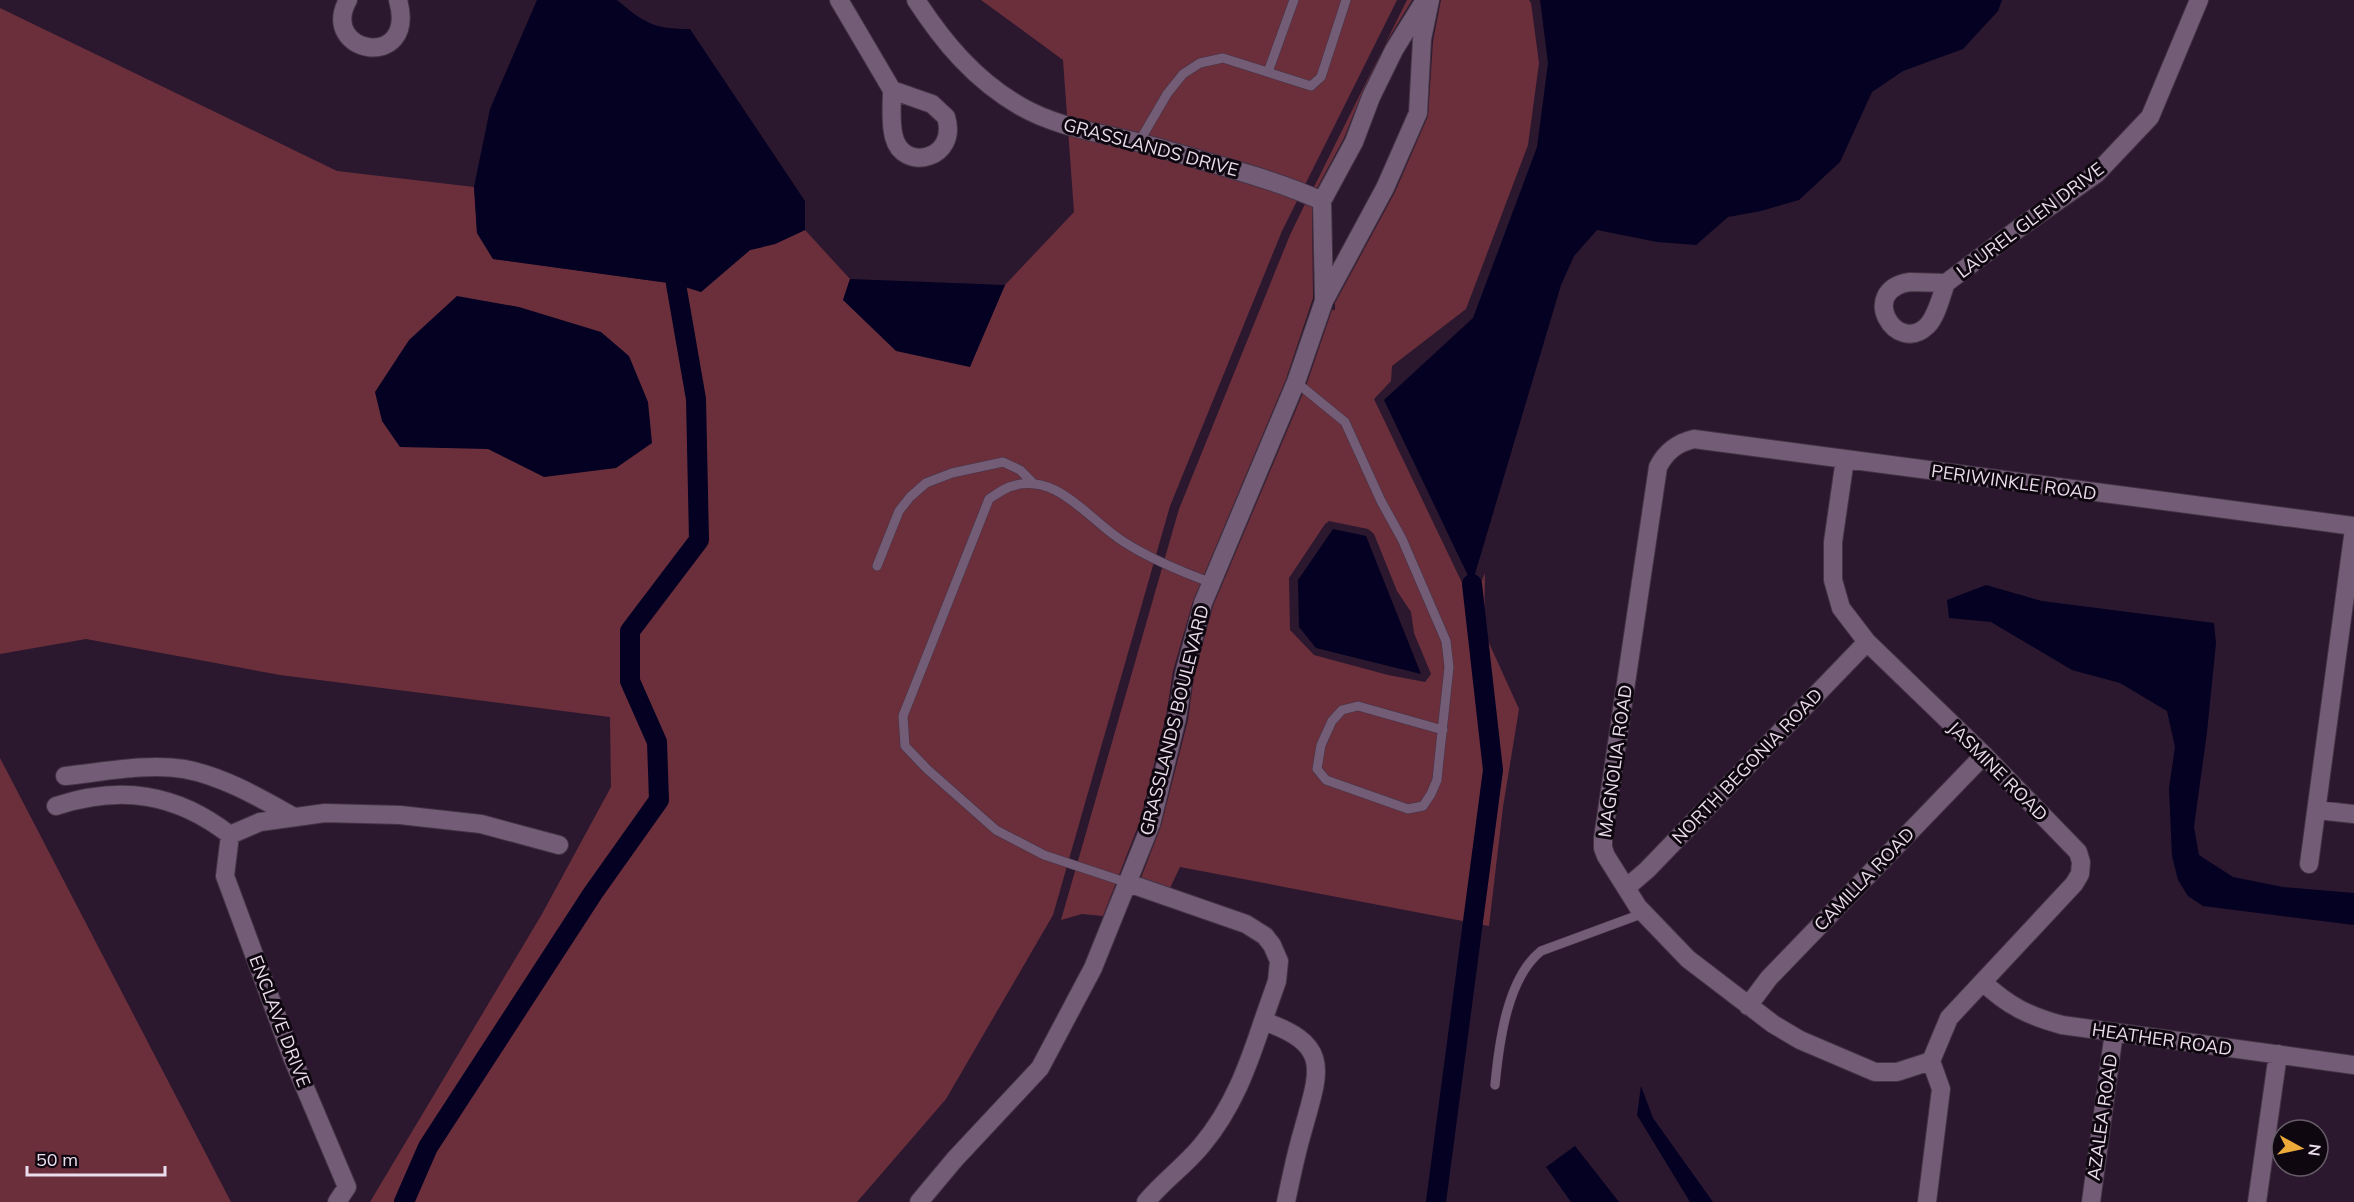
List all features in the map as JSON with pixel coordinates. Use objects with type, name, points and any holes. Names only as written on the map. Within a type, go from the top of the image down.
[{"type":"street","points":[[348,0],[342,18],[348,37],[356,44],[375,49],[393,41],[399,33],[402,14],[398,0]]},
{"type":"street","points":[[839,0],[892,90]]},
{"type":"street","name":"GRASSLANDS DRIVE","points":[[916,0],[937,32],[957,56],[983,81],[1021,107],[1071,128],[1139,142],[1258,177],[1322,201]]},
{"type":"street","name":"GRASSLANDS BOULEVARD","points":[[1324,301],[1322,201],[1354,142],[1371,97],[1394,50],[1425,0]]},
{"type":"street","name":"GRASSLANDS BOULEVARD","points":[[919,1202],[955,1159],[1040,1068],[1093,968],[1151,824],[1177,718],[1184,674],[1203,603],[1296,382],[1324,301],[1385,188],[1418,113],[1422,39],[1430,0]]},
{"type":"street","name":"LAUREL GLEN DRIVE","points":[[1946,283],[2022,225],[2097,174],[2150,117],[2199,0]]},
{"type":"street","name":"PERIWINKLE ROAD","points":[[1676,446],[1694,439],[2354,527],[2309,864]]},
{"type":"street","name":"MAGNOLIA ROAD","points":[[1676,446],[1664,456],[1658,467],[1603,838],[1606,856],[1644,913],[1688,959],[1748,1006],[1800,1040],[1875,1071],[1896,1072],[1931,1061]]},
{"type":"street","name":"JASMINE ROAD","points":[[1845,459],[1833,542],[1833,580],[1841,608],[1867,642],[1984,755],[2078,852],[2081,862],[2080,873],[2074,884],[1949,1018],[1931,1061]]},
{"type":"street","name":"NORTH BEGONIA ROAD","points":[[1626,888],[1647,870],[1867,642]]},
{"type":"street","name":"CAMILLA ROAD","points":[[1748,1006],[1769,978],[1984,755]]},
{"type":"street","points":[[65,776],[149,767],[185,770],[255,795],[294,817]]},
{"type":"street","points":[[56,806],[110,794],[147,796],[191,810],[216,823],[230,835],[260,822],[325,813],[400,815],[480,824],[559,846]]},
{"type":"street","points":[[2317,810],[2354,814]]},
{"type":"street","name":"ENCLAVE DRIVE","points":[[230,835],[225,876],[292,1057],[347,1187],[337,1202]]},
{"type":"street","points":[[1128,883],[1246,924],[1265,936],[1272,945],[1279,962],[1277,981],[1245,1074],[1219,1124],[1200,1147],[1146,1202]]},
{"type":"street","name":"HEATHER ROAD","points":[[1983,981],[2001,999],[2017,1009],[2062,1025],[2354,1065]]},
{"type":"street","points":[[1263,1021],[1283,1028],[1300,1038],[1308,1047],[1317,1066],[1317,1078],[1300,1138],[1286,1202]]},
{"type":"street","name":"AZALEA ROAD","points":[[2091,1202],[2114,1032]]},
{"type":"street","points":[[2257,1202],[2278,1054]]},
{"type":"street","points":[[1927,1202],[1941,1089],[1931,1061]]},
{"type":"lane","points":[[1268,72],[1294,0]]},
{"type":"lane","points":[[1139,142],[1167,94],[1183,74],[1200,63],[1223,58],[1311,86],[1321,77],[1346,0]]},
{"type":"lane","points":[[1296,382],[1345,422],[1381,501],[1402,538],[1446,641],[1449,667],[1443,730],[1437,780],[1423,806],[1408,809],[1326,780],[1317,769],[1321,745],[1332,721],[1342,710],[1358,706],[1443,730]]},
{"type":"lane","points":[[877,566],[899,511],[926,483],[952,473],[1003,462],[1020,470],[1033,483],[1062,493],[1123,542],[1176,570],[1212,583]]},
{"type":"lane","points":[[1033,483],[1008,487],[988,499],[903,716],[905,746],[927,769],[996,830],[1044,855],[1128,883]]},
{"type":"lane","points":[[1495,1085],[1497,1056],[1509,1006],[1518,980],[1529,961],[1541,951],[1644,913]]},
{"type":"shaded area","points":[[981,0],[1397,0],[1282,231],[1170,506],[1053,915],[946,1099],[857,1202],[370,1202],[542,914],[611,787],[610,717],[280,675],[86,639],[0,654],[0,8],[337,171],[474,187],[477,233],[493,259],[676,284],[701,292],[750,250],[775,244],[805,230],[850,279],[843,300],[969,367],[1005,285],[1074,212],[1063,60]]},
{"type":"shaded area","points":[[1407,0],[1412,0],[1385,45]]},
{"type":"shaded area","points":[[1441,0],[1529,0],[1531,3],[1539,63],[1528,145],[1466,309],[1392,366],[1391,381],[1374,399],[1465,589],[1473,592],[1478,590],[1485,573],[1484,632],[1519,709],[1503,807],[1489,926],[1180,867],[1170,888],[1141,878],[1161,826],[1188,720],[1194,676],[1213,606],[1306,386],[1332,310],[1335,310],[1335,303],[1395,192],[1428,116],[1433,41]],"holes":[[[1329,521],[1368,529],[1374,534],[1397,591],[1411,612],[1414,633],[1431,674],[1425,682],[1388,675],[1314,655],[1290,630],[1289,578],[1325,524]]]},
{"type":"shaded area","points":[[1382,50],[1344,138],[1317,188],[1314,187]]},
{"type":"shaded area","points":[[1305,204],[1312,207],[1313,298],[1286,379],[1193,601],[1173,671],[1166,716],[1140,821],[1103,916],[1082,914],[1061,920],[1179,509],[1290,235]]},
{"type":"shaded area","points":[[0,758],[231,1202],[0,1202]]},
{"type":"water","points":[[537,0],[617,0],[650,23],[667,28],[690,29],[805,201],[805,230],[775,244],[750,250],[701,292],[676,284],[493,259],[477,233],[474,187],[490,109]]},
{"type":"water","points":[[1540,0],[2002,0],[1998,11],[1963,49],[1903,71],[1872,92],[1840,162],[1799,200],[1761,211],[1728,217],[1696,245],[1657,242],[1597,230],[1574,256],[1561,285],[1472,584],[1384,400],[1473,318],[1537,147],[1548,63]]},
{"type":"water","points":[[850,279],[1005,285],[970,367],[896,351],[843,300]]},
{"type":"water","points":[[457,296],[519,307],[601,332],[629,356],[648,402],[652,443],[616,468],[544,477],[488,449],[400,447],[382,421],[375,392],[409,340]]},
{"type":"water","points":[[1333,529],[1366,536],[1421,674],[1316,648],[1299,627],[1298,580]]},
{"type":"water","points":[[1986,585],[2042,601],[2214,623],[2216,643],[2194,827],[2199,855],[2233,877],[2283,887],[2354,893],[2354,925],[2203,906],[2188,896],[2178,880],[2172,856],[2169,788],[2175,747],[2167,711],[2120,683],[2072,670],[1991,622],[1949,618],[1947,600]]},
{"type":"water","points":[[1641,1086],[1653,1118],[1713,1202],[1690,1202],[1637,1115]]},
{"type":"water","points":[[1575,1146],[1619,1202],[1571,1202],[1546,1167]]},
{"type":"waterway","points":[[404,1202],[428,1147],[593,893],[659,800],[657,742],[630,681],[630,631],[699,540],[696,399],[676,284]]},
{"type":"waterway","points":[[1436,1202],[1493,770],[1472,584]]}]
